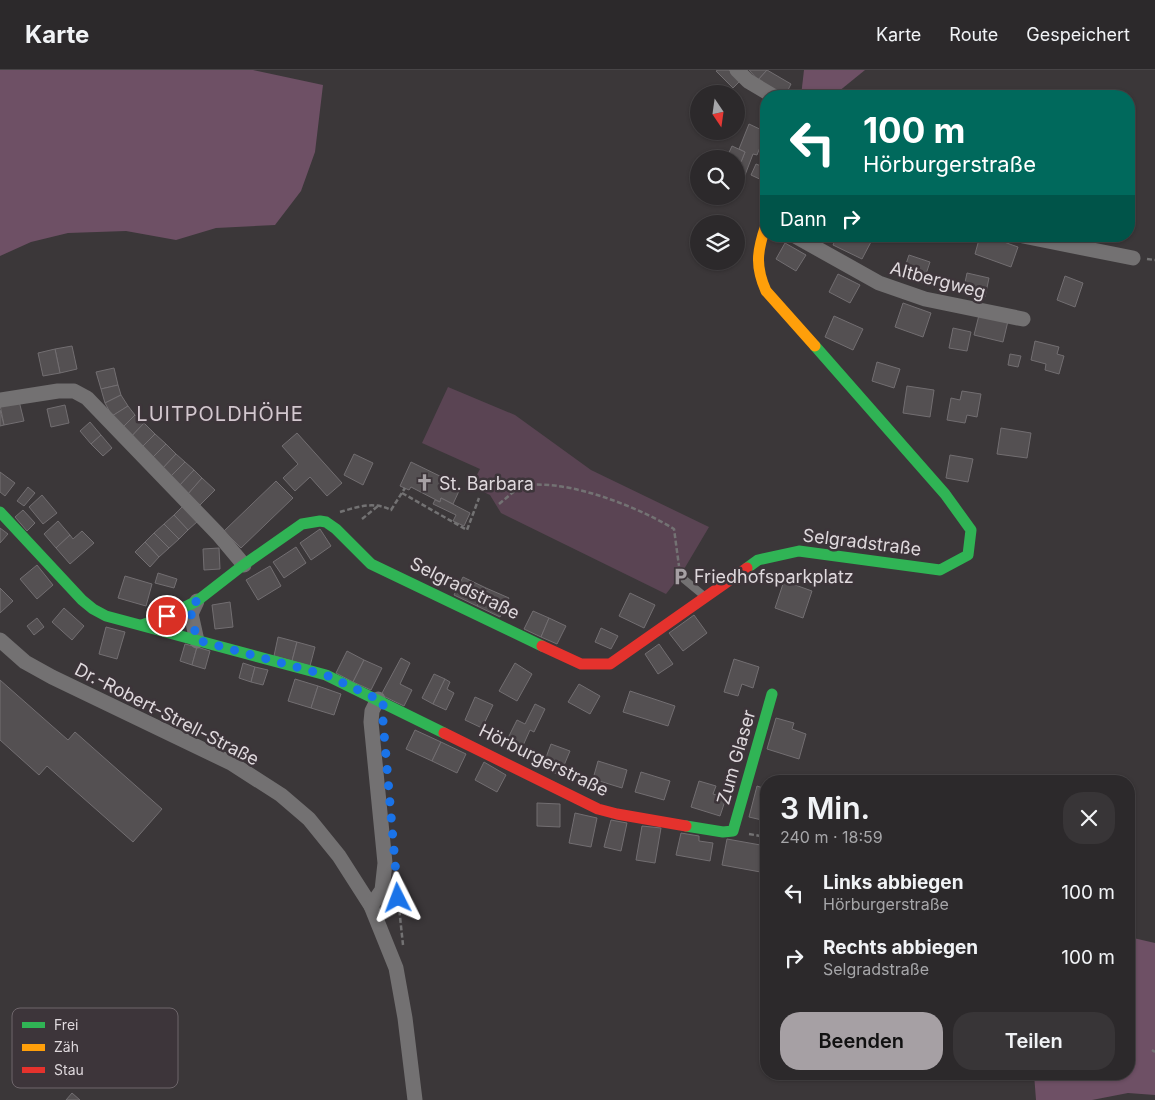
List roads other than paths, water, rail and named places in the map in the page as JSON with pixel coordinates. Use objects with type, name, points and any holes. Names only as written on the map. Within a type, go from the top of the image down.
[{"type":"street","points":[[737,70],[748,81],[763,90]]},
{"type":"street","name":"Selgradstraße","points":[[142,625],[167,616],[197,601],[302,524],[313,521],[325,522],[333,527],[371,564],[581,664],[610,664],[758,560],[799,551],[940,570],[968,555],[971,530],[945,494],[766,291],[756,262],[760,240]]},
{"type":"street","name":"Altbergweg","points":[[806,242],[878,283],[925,299],[1023,320]]},
{"type":"street","points":[[1053,242],[1133,258]]},
{"type":"street","points":[[0,400],[58,390],[74,391],[86,398],[218,534],[244,565]]},
{"type":"street","name":"Hörburgerstraße","points":[[0,512],[82,600],[106,616],[326,675],[598,809],[723,832],[733,831]]},
{"type":"street","points":[[197,601],[191,614],[197,640]]},
{"type":"street","name":"Dr.-Robert-Strell-Straße","points":[[0,640],[25,662],[52,677],[231,763],[281,795],[309,819],[339,856],[371,906],[396,968],[406,1018],[416,1100]]},
{"type":"street","name":"Zum Glaser","points":[[733,831],[772,694]]},
{"type":"street","points":[[371,906],[382,890],[385,863],[371,722],[372,712],[378,699]]},
{"type":"lane","points":[[680,576],[705,597]]},
{"type":"place","name":"St. Barbara","points":[[425,483]]},
{"type":"place","name":"Friedhofsparkplatz","points":[[680,576]]},
{"type":"district","name":"LUITPOLDHÖHE","points":[[220,414]]}]
